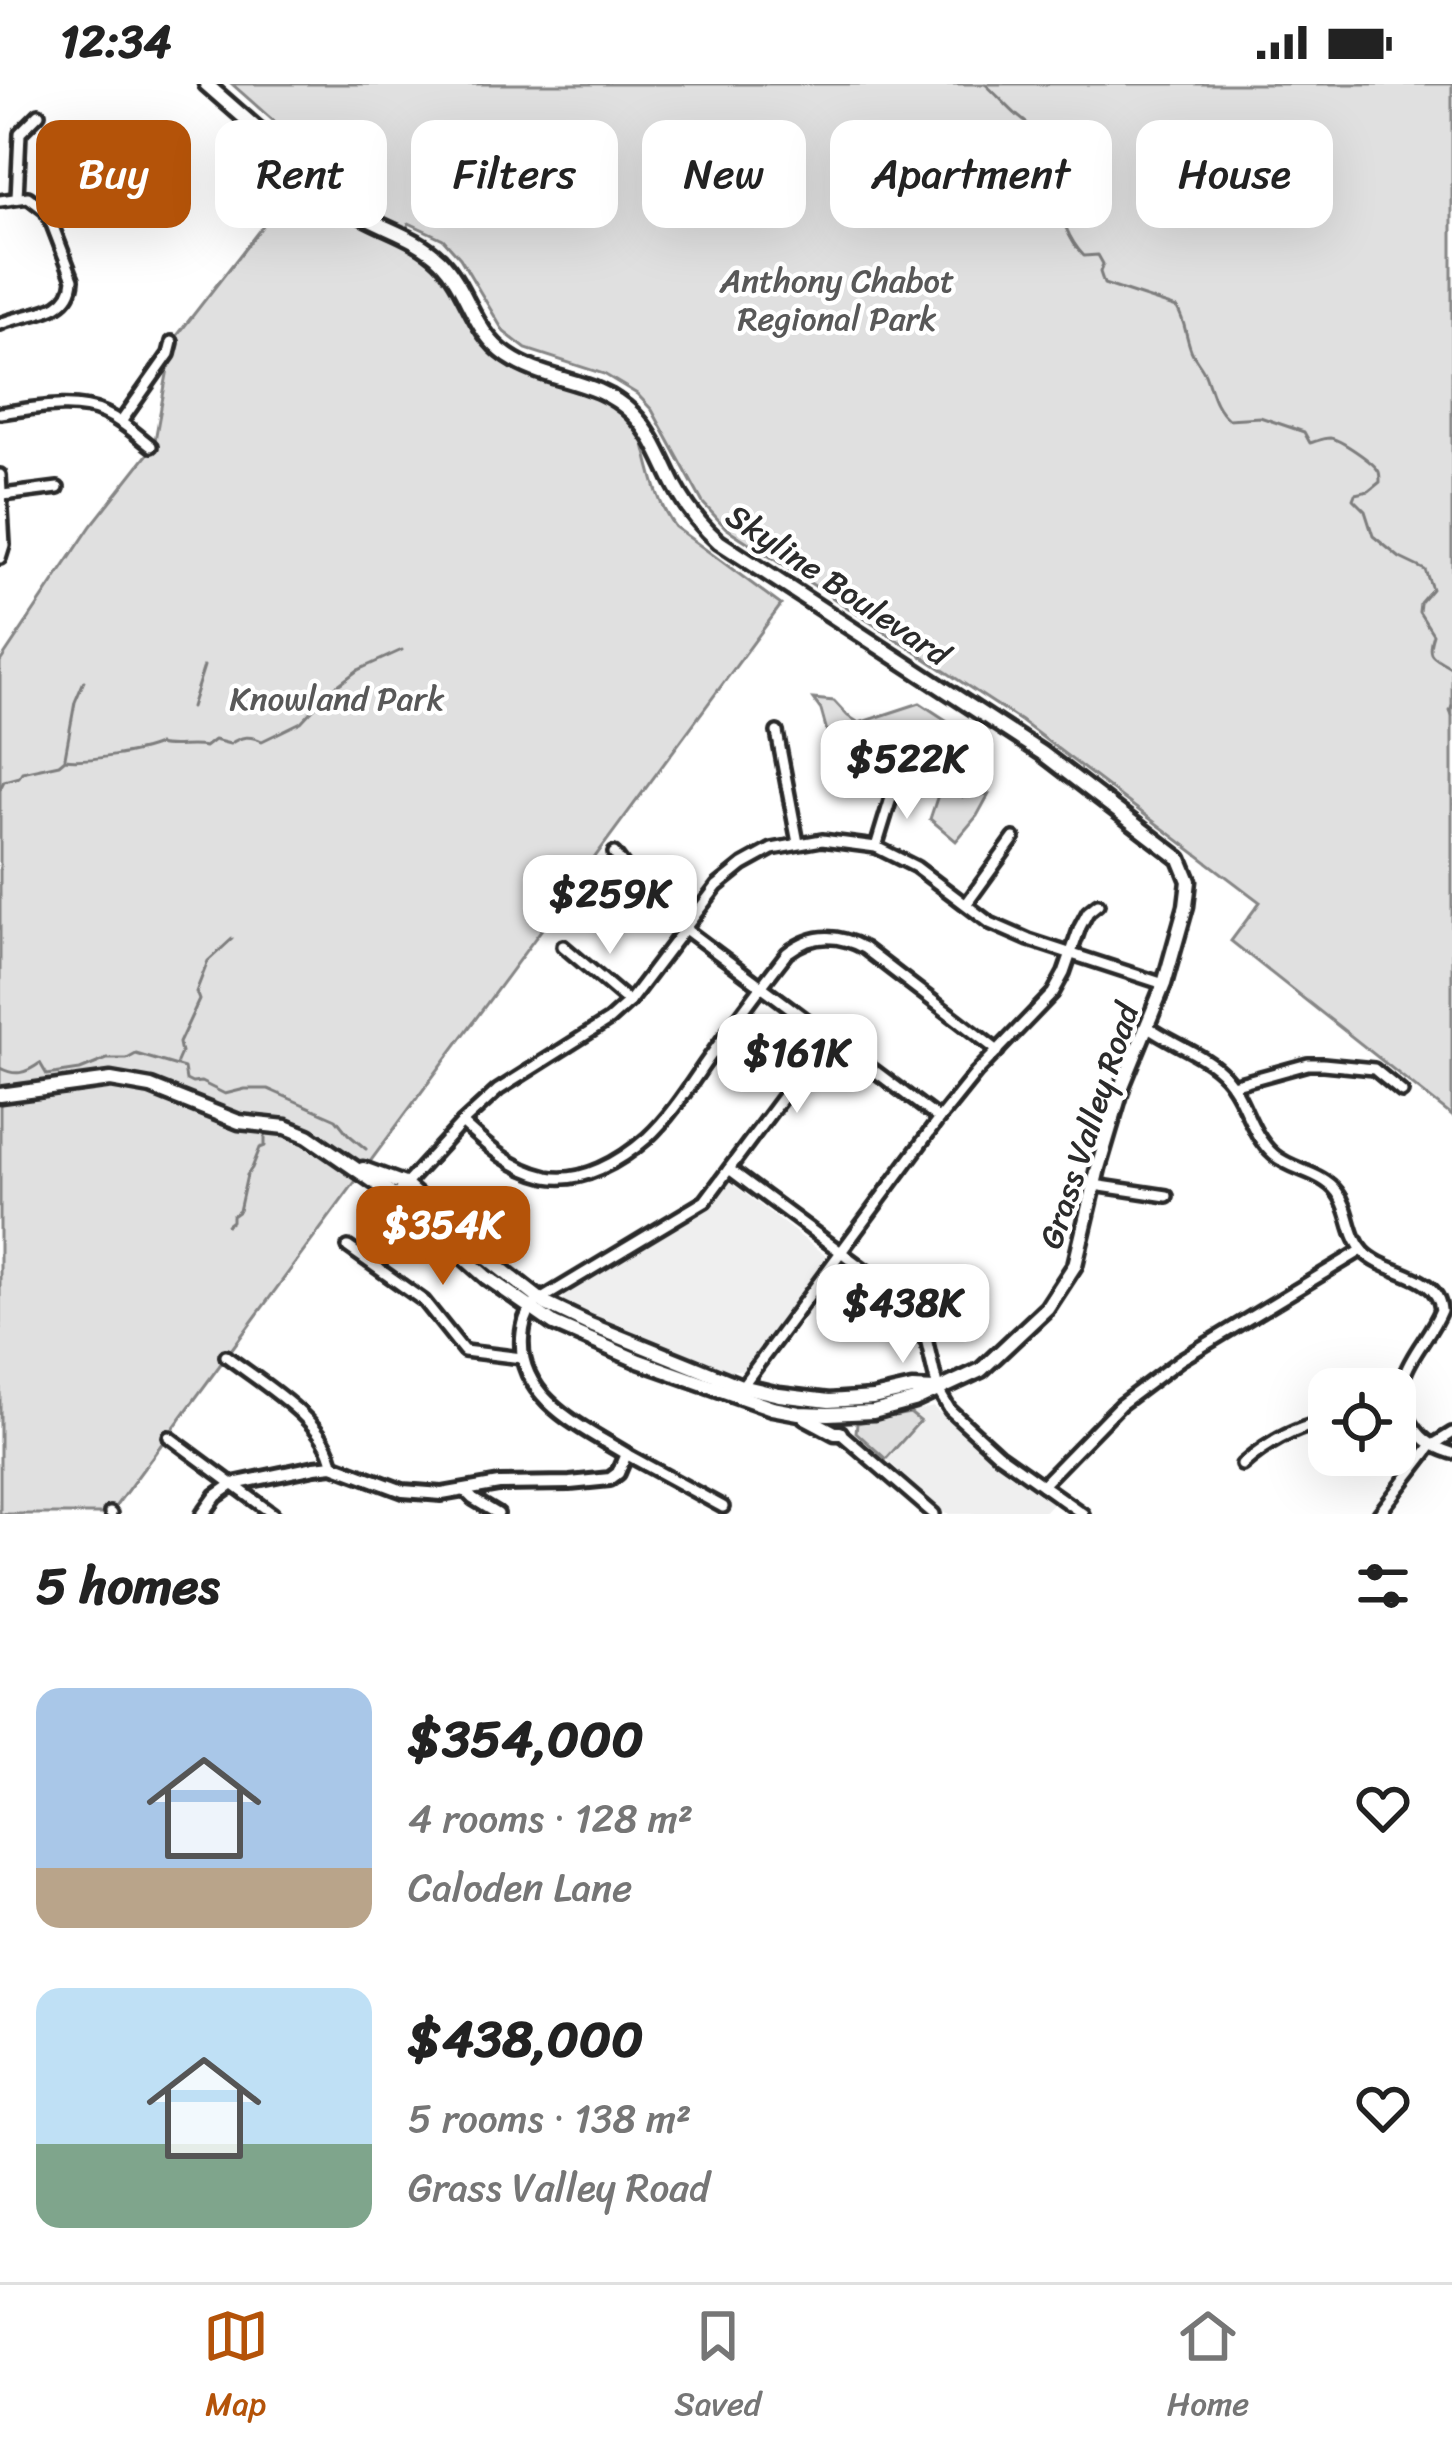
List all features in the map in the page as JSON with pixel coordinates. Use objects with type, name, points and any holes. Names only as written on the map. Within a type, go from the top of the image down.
[{"type":"main road","name":"Skyline Boulevard","points":[[206,84],[344,206],[433,253],[450,271],[485,336],[506,355],[528,367],[594,387],[631,412],[651,437],[690,510],[719,542],[1069,772],[1180,859],[1188,873],[1189,892]]},
{"type":"main road","name":"Grass Valley Road","points":[[832,1408],[873,1412],[898,1406],[981,1370],[1047,1308],[1075,1265],[1124,1084],[1164,984],[1189,892]]},
{"type":"main road","points":[[0,1095],[111,1080],[151,1087],[239,1122],[286,1127],[308,1136],[395,1196],[485,1277],[535,1304],[840,1432]]},
{"type":"main road","points":[[352,1166],[404,1184],[535,1304]]},
{"type":"main road","points":[[738,1391],[832,1408]]},
{"type":"main road","points":[[799,1413],[832,1408]]},
{"type":"street","points":[[16,198],[20,133],[39,114]]},
{"type":"street","points":[[0,201],[28,197],[45,210],[70,269],[73,290],[50,310],[22,314],[0,324]]},
{"type":"street","points":[[121,422],[169,354],[172,342]]},
{"type":"street","points":[[0,413],[74,407],[99,410],[151,446]]},
{"type":"street","points":[[0,475],[4,545],[0,558]]},
{"type":"street","points":[[3,495],[58,488]]},
{"type":"street","points":[[777,732],[798,843]]},
{"type":"street","points":[[876,847],[896,785]]},
{"type":"street","points":[[967,903],[1014,838]]},
{"type":"street","points":[[395,1196],[498,1090],[609,1020],[629,1002],[717,886],[772,849],[842,841],[876,847],[916,867],[990,923],[1164,984]]},
{"type":"street","points":[[614,853],[653,905],[939,1120]]},
{"type":"street","points":[[738,1391],[976,1072],[1053,993],[1080,927],[1098,904]]},
{"type":"street","points":[[462,1123],[492,1151],[524,1170],[552,1178],[583,1177],[647,1138],[787,953],[825,937],[864,948],[998,1051]]},
{"type":"street","points":[[563,946],[629,1002]]},
{"type":"street","points":[[1147,1026],[1211,1064],[1232,1085],[1271,1153],[1334,1188],[1362,1250],[1388,1268],[1428,1285],[1440,1300],[1436,1322],[1406,1368]]},
{"type":"street","points":[[723,1507],[556,1412],[532,1383],[522,1358],[522,1334],[535,1304],[705,1201],[828,1036]]},
{"type":"street","points":[[1232,1085],[1323,1064],[1374,1069],[1402,1092]]},
{"type":"street","points":[[729,1169],[876,1278]]},
{"type":"street","points":[[1094,1185],[1167,1196]]},
{"type":"street","points":[[348,1247],[424,1300],[464,1351],[522,1358]]},
{"type":"street","points":[[1042,1485],[1120,1405],[1180,1360],[1362,1250]]},
{"type":"street","points":[[911,1305],[926,1334],[938,1390],[958,1418],[998,1454],[1083,1514]]},
{"type":"street","points":[[226,1356],[325,1439],[333,1465]]},
{"type":"street","points":[[832,1408],[831,1425],[934,1514]]},
{"type":"street","points":[[1241,1465],[1257,1451],[1308,1428]]},
{"type":"street","points":[[1416,1431],[1431,1446],[1452,1454]]},
{"type":"street","points":[[1379,1514],[1431,1446],[1452,1432]]},
{"type":"street","points":[[169,1437],[273,1514]]},
{"type":"street","points":[[203,1514],[233,1484],[333,1465],[421,1494],[499,1484],[610,1479],[626,1454]]},
{"type":"street","points":[[465,1491],[498,1514]]},
{"type":"shaded area","points":[[730,1182],[826,1256],[743,1370],[730,1370],[563,1301],[565,1292],[705,1210]]},
{"type":"shaded area","points":[[933,1407],[1008,1473],[1053,1502],[1042,1514],[946,1514],[886,1459],[920,1421],[910,1413]]},
{"type":"green space","points":[[232,84],[1452,84],[1452,1116],[1231,941],[1260,902],[1021,721],[726,528],[703,503],[652,410],[637,394],[604,374],[526,349],[504,332],[460,258],[443,239],[420,228],[618,228],[618,120],[411,120],[411,224],[407,229],[446,253],[471,312],[513,356],[571,381],[615,389],[628,398],[659,497],[675,527],[781,605],[110,1514],[0,1514],[0,662],[91,526],[154,446],[173,341],[261,228],[387,228],[387,120],[273,120]]},
{"type":"green space","points":[[813,699],[834,701],[859,723],[920,703],[972,737],[950,765],[963,797],[989,794],[956,841],[930,819],[941,786],[919,759],[889,750],[866,757],[848,736],[829,739]]},
{"type":"green space","points":[[910,1413],[920,1421],[886,1459],[856,1432],[857,1423]]},
{"type":"waterway","points":[[985,84],[1037,130],[1040,174],[1058,193],[1066,227],[1079,250],[1084,256],[1098,255],[1104,284],[1177,308],[1191,351],[1228,419],[1260,417],[1304,432],[1310,443],[1335,439],[1376,468],[1380,482],[1353,499],[1365,511],[1373,536],[1400,558],[1425,570],[1432,589],[1419,612],[1433,634],[1431,653],[1452,668]]},
{"type":"waterway","points":[[0,789],[4,781],[22,772],[65,759],[112,756],[158,745],[205,747],[214,740],[230,744],[246,737],[262,741],[301,722],[358,670],[402,650]]},
{"type":"waterway","points":[[191,707],[204,666]]},
{"type":"waterway","points":[[65,757],[75,702],[84,681]]},
{"type":"waterway","points":[[1452,706],[1452,716]]},
{"type":"waterway","points":[[177,1062],[179,1043],[199,1000],[196,992],[208,961],[232,939]]},
{"type":"waterway","points":[[0,1068],[20,1073],[40,1063],[47,1075],[136,1054],[184,1068],[186,1080],[225,1094],[268,1089],[336,1119],[366,1149]]},
{"type":"waterway","points":[[227,1225],[239,1211],[247,1175],[265,1146],[265,1135]]},
{"type":"park label","name":"Anthony Chabot Regional Park","points":[[837,300]]},
{"type":"park label","name":"Knowland Park","points":[[337,699]]}]
